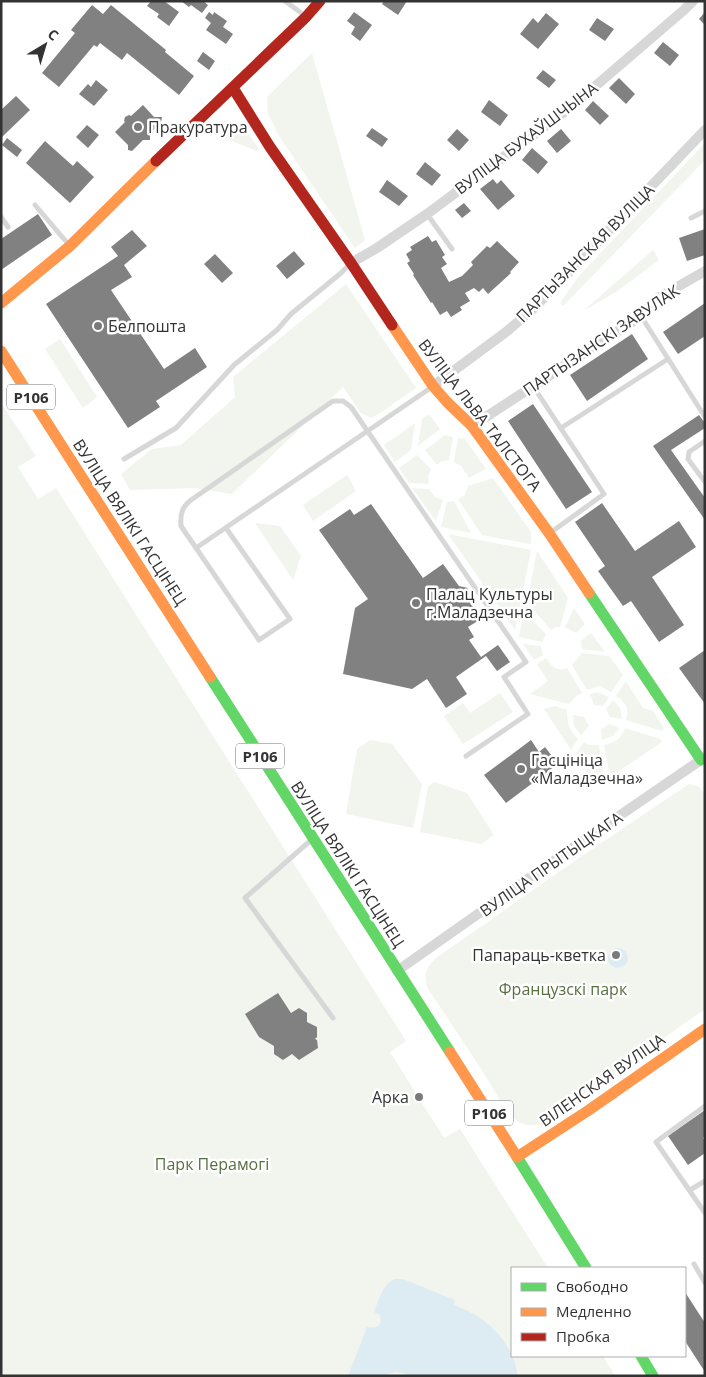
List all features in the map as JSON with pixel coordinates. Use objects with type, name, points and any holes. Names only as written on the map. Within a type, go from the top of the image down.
[{"type":"main road","points":[[1,303],[70,246],[186,131],[306,17],[320,1]]},
{"type":"main road","name":"ВУЛІЦА ЛЬВА ТАЛСТОГА","points":[[233,88],[270,147],[351,263],[433,386],[472,426],[549,533],[703,759]]},
{"type":"main road","name":"ВУЛІЦА ВЯЛІКІ ГАСЦІНЕЦ","points":[[1,351],[312,839],[461,1068],[585,1267]]},
{"type":"main road","name":"ВІЛЕНСКАЯ ВУЛІЦА","points":[[516,1157],[589,1110],[705,1029]]},
{"type":"main road","points":[[642,1357],[654,1376]]},
{"type":"street","name":"ВУЛІЦА БУХАЎШЧЫНА","points":[[351,263],[427,214],[571,107],[693,1]]},
{"type":"street","name":"ПАРТЫЗАНСКАЯ ВУЛІЦА","points":[[433,386],[506,332],[532,310],[705,130]]},
{"type":"street","name":"ПАРТЫЗАНСКІ ЗАВУЛАК","points":[[472,426],[641,316],[656,299],[705,271]]},
{"type":"street","name":"ВУЛІЦА ПРЫТЫЦКАГА","points":[[397,971],[703,759]]},
{"type":"lane","points":[[286,1],[306,17]]},
{"type":"lane","points":[[35,206],[70,246]]},
{"type":"lane","points":[[691,218],[705,211]]},
{"type":"lane","points":[[427,214],[452,249]]},
{"type":"lane","points":[[1,217],[8,226]]},
{"type":"lane","points":[[124,459],[176,428],[234,365],[277,330],[291,314],[341,274],[351,263]]},
{"type":"lane","points":[[641,316],[705,418]]},
{"type":"lane","points":[[561,428],[668,358]]},
{"type":"lane","points":[[196,548],[433,386]]},
{"type":"lane","points":[[533,386],[604,494],[549,533]]},
{"type":"lane","points":[[226,528],[290,619],[259,640],[181,526],[180,514],[186,504],[333,401],[342,401],[351,407],[526,662],[504,677],[528,714],[466,756]]},
{"type":"lane","points":[[705,442],[689,452],[688,458],[705,482]]},
{"type":"lane","points":[[312,839],[245,898],[333,1018]]},
{"type":"lane","points":[[705,1106],[656,1142],[705,1213]]},
{"type":"lane","points":[[690,1190],[705,1181]]},
{"type":"lane","points":[[694,1264],[705,1283]]},
{"type":"green space","points":[[312,53],[365,240],[355,248],[281,139],[268,114],[267,97]]},
{"type":"green space","points":[[222,121],[236,122],[245,129],[259,149],[257,151],[206,131],[213,123]]},
{"type":"green space","points":[[705,143],[705,160],[563,306],[560,303],[579,276]]},
{"type":"green space","points":[[653,250],[659,260],[616,292],[583,311]]},
{"type":"green space","points":[[346,284],[416,388],[371,418],[361,413],[343,387],[232,494],[194,488],[130,490],[121,474],[152,449],[181,445],[235,397],[233,377]]},
{"type":"green space","points":[[60,339],[97,397],[83,408],[45,349]]},
{"type":"green space","name":"Парк Перамогі","points":[[1,403],[36,456],[18,467],[38,499],[56,488],[406,1041],[390,1052],[444,1138],[460,1129],[547,1267],[511,1267],[511,1357],[604,1357],[615,1376],[1,1376]]},
{"type":"green space","points":[[429,414],[440,429],[418,446],[422,419]]},
{"type":"green space","points":[[415,423],[411,450],[395,462],[384,445]]},
{"type":"green space","points":[[445,435],[453,437],[449,460],[442,461],[437,465],[425,450]]},
{"type":"green space","points":[[458,438],[465,439],[486,469],[469,478],[461,466],[454,462]]},
{"type":"green space","points":[[417,455],[431,469],[428,476],[429,484],[409,483],[399,468]]},
{"type":"green space","points":[[347,475],[356,491],[313,521],[303,505]]},
{"type":"green space","points":[[493,478],[531,532],[531,544],[482,535],[458,499],[465,495],[468,486]]},
{"type":"green space","points":[[412,488],[429,489],[435,497],[443,500],[436,521]]},
{"type":"green space","points":[[454,501],[471,533],[441,527],[447,502]]},
{"type":"green space","points":[[255,523],[280,526],[301,556],[293,580]]},
{"type":"green space","points":[[448,534],[531,550],[515,630]]},
{"type":"green space","points":[[537,551],[568,598],[560,627],[551,630],[527,602]]},
{"type":"green space","points":[[574,608],[585,624],[576,633],[565,627]]},
{"type":"green space","points":[[524,612],[546,634],[542,642],[519,637]]},
{"type":"green space","points":[[591,633],[605,652],[582,649],[581,640]]},
{"type":"green space","points":[[523,644],[541,646],[543,655],[534,660]]},
{"type":"green space","points":[[582,653],[609,656],[623,675],[611,692],[600,686],[587,690],[572,665]]},
{"type":"green space","points":[[546,658],[555,668],[567,668],[582,693],[576,696],[569,704],[530,694],[548,681],[537,664]]},
{"type":"green space","points":[[626,681],[643,708],[653,711],[664,728],[662,731],[626,720],[626,706],[616,696]]},
{"type":"green space","points":[[597,692],[609,697],[603,706],[594,705],[590,694]]},
{"type":"green space","points":[[500,693],[513,712],[463,744],[444,716],[463,703],[470,713]]},
{"type":"green space","points":[[613,700],[620,708],[622,719],[610,717],[606,709]]},
{"type":"green space","points":[[555,706],[567,710],[569,726],[578,739],[571,750],[544,709]]},
{"type":"green space","points":[[573,715],[584,717],[589,726],[581,735],[574,726]]},
{"type":"green space","points":[[609,724],[619,728],[613,736],[602,740],[601,730]]},
{"type":"green space","points":[[625,728],[660,739],[662,742],[610,777],[604,745],[617,740]]},
{"type":"green space","points":[[370,740],[392,744],[422,784],[413,828],[346,814],[357,749]]},
{"type":"green space","points":[[584,742],[589,745],[599,745],[604,780],[598,784],[590,778],[575,755]]},
{"type":"green space","points":[[434,782],[467,793],[494,835],[481,844],[420,832],[428,787]]},
{"type":"green space","name":"Французскі парк","points":[[689,784],[699,787],[705,794],[705,1009],[542,1124],[530,1125],[520,1123],[506,1110],[427,987],[426,974],[428,968],[436,958]]},
{"type":"shaded area","points":[[618,948],[625,951],[628,958],[625,965],[618,968],[611,965],[608,958],[611,951]]},
{"type":"shaded area","points":[[394,1279],[403,1279],[455,1300],[454,1305],[487,1323],[496,1331],[510,1351],[518,1376],[411,1376],[395,1372],[382,1376],[348,1376],[367,1327],[374,1328],[381,1322],[380,1315],[374,1312],[379,1298]]},
{"type":"building","points":[[151,1],[164,1],[179,12],[169,26],[157,17],[159,14],[147,6]]},
{"type":"building","points":[[181,1],[203,1],[208,5],[202,13]]},
{"type":"building","points":[[384,1],[407,1],[398,15],[382,4]]},
{"type":"building","points":[[92,5],[103,14],[111,5],[166,50],[165,52],[194,76],[179,95],[127,53],[122,60],[100,43],[97,47],[94,45],[59,87],[42,73],[75,33],[71,30]]},
{"type":"building","points":[[209,12],[213,15],[214,12],[227,21],[223,27],[233,34],[226,44],[206,30],[211,23],[205,18]]},
{"type":"building","points":[[354,12],[372,25],[360,41],[351,34],[355,27],[347,21]]},
{"type":"building","points":[[705,12],[705,25],[699,19]]},
{"type":"building","points":[[546,13],[559,24],[538,49],[520,34],[533,18],[538,23]]},
{"type":"building","points":[[597,18],[614,29],[605,41],[589,30]]},
{"type":"building","points":[[663,42],[679,55],[670,66],[654,53]]},
{"type":"building","points":[[203,52],[215,61],[209,70],[197,61]]},
{"type":"building","points":[[543,70],[556,80],[549,88],[536,78]]},
{"type":"building","points":[[619,78],[635,94],[626,104],[609,88]]},
{"type":"building","points":[[96,80],[108,90],[94,106],[79,94],[88,84],[91,87]]},
{"type":"building","points":[[16,96],[30,110],[1,138],[1,110]]},
{"type":"building","points":[[489,100],[508,115],[500,126],[481,112]]},
{"type":"building","points":[[593,101],[609,116],[600,125],[585,110]]},
{"type":"building","name":"Пракуратура","points":[[143,105],[154,117],[162,117],[161,122],[150,134],[150,140],[143,140],[132,151],[128,150],[128,145],[115,132],[125,122],[125,117],[131,116]]},
{"type":"building","points":[[87,125],[99,135],[88,148],[76,137]]},
{"type":"building","points":[[372,128],[388,139],[382,147],[366,136]]},
{"type":"building","points":[[457,129],[469,140],[459,151],[447,140]]},
{"type":"building","points":[[561,129],[571,141],[557,153],[547,141]]},
{"type":"building","points":[[7,138],[22,150],[17,157],[2,145]]},
{"type":"building","points":[[45,141],[73,166],[77,161],[94,177],[70,203],[26,163]]},
{"type":"building","points":[[532,148],[548,162],[538,174],[522,160]]},
{"type":"building","points":[[425,162],[441,175],[432,186],[416,174]]},
{"type":"building","points":[[493,179],[497,184],[501,180],[515,196],[498,210],[480,189]]},
{"type":"building","points":[[387,180],[408,196],[399,206],[379,192]]},
{"type":"building","points":[[464,203],[471,211],[462,218],[455,210]]},
{"type":"building","points":[[38,214],[52,235],[1,270],[1,239]]},
{"type":"building","points":[[705,229],[705,255],[687,261],[679,238]]},
{"type":"building","name":"Белпошта","points":[[132,230],[147,246],[124,265],[132,277],[111,290],[164,369],[195,348],[207,367],[156,401],[160,407],[128,428],[46,304],[118,256],[111,247]]},
{"type":"building","points":[[428,236],[432,242],[436,240],[445,255],[442,257],[447,264],[441,268],[449,282],[462,276],[473,265],[471,262],[487,246],[490,248],[497,241],[519,262],[511,273],[488,294],[483,288],[479,292],[474,288],[465,293],[470,301],[460,307],[462,310],[451,317],[447,311],[440,315],[407,263],[410,261],[406,254],[412,250],[410,247]]},
{"type":"building","points":[[294,251],[305,264],[287,279],[276,266]]},
{"type":"building","points":[[215,254],[233,273],[222,283],[204,264]]},
{"type":"building","points":[[705,303],[705,336],[678,354],[663,332]]},
{"type":"building","points":[[632,334],[648,359],[587,401],[570,375]]},
{"type":"building","points":[[533,404],[592,492],[566,509],[508,421]]},
{"type":"building","points":[[699,415],[705,423],[705,428],[671,450],[705,498],[705,520],[653,446]]},
{"type":"building","points":[[602,503],[635,551],[679,521],[696,547],[652,577],[684,625],[659,642],[631,601],[623,606],[598,571],[605,566],[575,522]]},
{"type":"building","name":"Палац Культуры г.Маладзечна","points":[[371,504],[423,578],[443,564],[459,586],[468,588],[467,598],[481,619],[468,627],[474,637],[469,640],[481,657],[498,645],[510,662],[497,671],[486,656],[456,677],[467,694],[446,708],[427,679],[412,689],[343,674],[355,608],[368,599],[319,530],[350,509],[354,515]]},
{"type":"building","points":[[705,650],[705,704],[679,668]]},
{"type":"building","name":"Гасцініца «Маладзечна»","points":[[531,740],[539,752],[545,747],[558,764],[506,803],[484,775]]},
{"type":"building","points":[[278,993],[291,1013],[299,1008],[307,1013],[307,1022],[317,1027],[317,1037],[315,1039],[317,1040],[318,1048],[299,1060],[292,1054],[283,1060],[274,1054],[274,1046],[259,1037],[245,1014]]},
{"type":"building","points":[[705,1110],[705,1136],[703,1138],[705,1141],[705,1153],[688,1165],[668,1136]]},
{"type":"building","points":[[686,1294],[705,1323],[705,1372],[686,1343]]},
{"type":"traffic: fast","points":[[589,593],[701,760]]},
{"type":"traffic: fast","points":[[210,677],[450,1052]]},
{"type":"traffic: fast","points":[[517,1157],[585,1267]]},
{"type":"traffic: fast","points":[[642,1357],[653,1376]]},
{"type":"traffic: slow","points":[[1,303],[70,246],[156,161]]},
{"type":"traffic: slow","points":[[392,325],[433,386],[472,426],[549,533],[589,593]]},
{"type":"traffic: slow","points":[[1,351],[210,677]]},
{"type":"traffic: slow","points":[[450,1052],[517,1157],[589,1110],[705,1029]]},
{"type":"traffic: jam","points":[[156,161],[306,17],[320,1]]},
{"type":"traffic: jam","points":[[233,88],[270,147],[392,325]]},
{"type":"place","name":"Пракуратура","points":[[138,127]]},
{"type":"place","name":"Белпошта","points":[[98,326]]},
{"type":"place","name":"Палац Культуры г.Маладзечна","points":[[416,603]]},
{"type":"place","name":"Гасцініца «Маладзечна»","points":[[521,769]]},
{"type":"place","name":"Папараць-кветка","points":[[616,955]]},
{"type":"place","name":"Арка","points":[[419,1097]]}]
